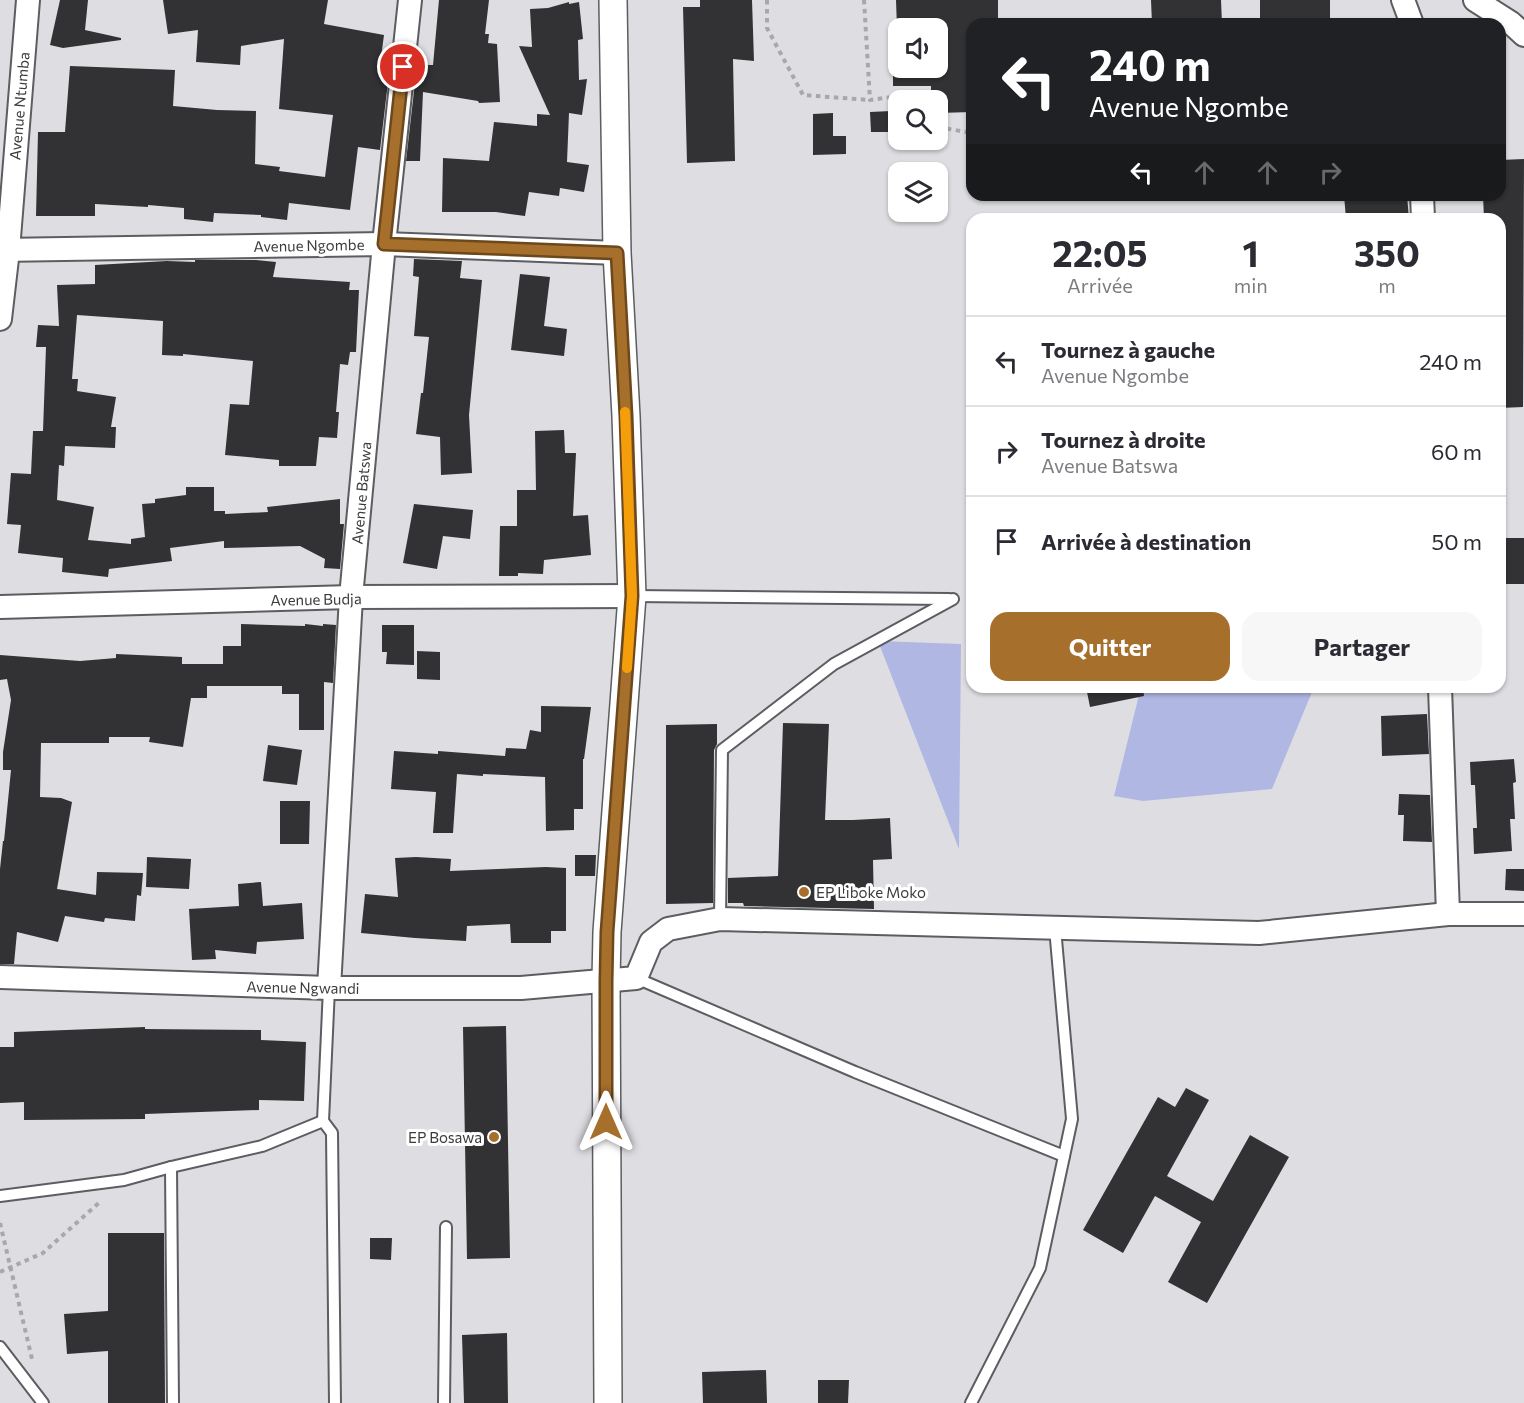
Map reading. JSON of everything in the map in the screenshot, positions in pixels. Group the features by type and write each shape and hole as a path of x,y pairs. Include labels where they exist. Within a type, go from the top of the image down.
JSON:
{"street":[{"name":"Avenue Ntumba","path":"0,320 4,250 28,0"},
{"name":"Avenue Batswa","path":"328,988 351,597 384,244 410,0"},
{"path":"608,1403 607,932 632,596 626,416 617,253 613,0"},
{"path":"1403,0 1410,18"},
{"path":"1475,0 1503,18"},
{"path":"1506,20 1524,35"},
{"name":"Avenue Ngombe","path":"4,250 384,244 617,253"},
{"name":"Avenue Budja","path":"0,607 351,597 632,596"},
{"path":"1440,693 1449,914"},
{"path":"636,978 651,942 668,929 720,919 1258,933 1449,914 1524,914"},
{"name":"Avenue Ngwandi","path":"0,977 328,988 521,988 636,978"}],"lane":[{"path":"632,596 953,600 834,664 722,750 720,919"},
{"path":"971,1403 1040,1268 1072,1119 1055,928"},
{"path":"636,978 855,1072 1064,1156"},
{"path":"328,988 323,1121 332,1133 335,1403"},
{"path":"0,1196 124,1180 262,1146 323,1121"},
{"path":"171,1167 172,1403"},
{"path":"444,1403 446,1227"},
{"path":"0,1347 43,1402"}],"path":[{"path":"767,0 767,28 803,95 870,100 888,98"},
{"path":"864,0 870,100"},
{"path":"948,129 966,132"},
{"path":"0,1272 43,1253 124,1180"},
{"path":"0,1223 43,1402"}],"shaded area":[{"path":"878,641 961,644 959,849"},
{"path":"1140,693 1312,693 1272,789 1143,801 1114,796"}],"building":[{"path":"60,0 88,0 85,30 121,38 121,40 63,48 50,45"},
{"path":"163,0 328,0 324,24 384,35 380,65 390,65 380,150 358,147 350,210 289,203 287,220 261,217 261,215 214,213 213,222 184,219 184,208 95,204 95,216 36,216 38,132 65,132 70,66 175,70 173,106 256,111 255,164 280,167 279,171 325,177 333,115 279,109 284,39 241,46 240,65 196,62 198,30 168,34"},
{"path":"439,0 489,0 485,34 489,34 488,43 497,44 500,102 479,103 423,92 420,161 406,161 417,65 433,65"},
{"path":"700,0 752,0 754,61 733,59 735,161 687,163 683,7 700,7"},
{"path":"896,0 998,0 998,18 966,18 966,112 948,113 948,90 931,90 931,86 893,86 893,78 948,78 948,18 897,18"},
{"path":"1151,0 1221,0 1222,18 1152,18"},
{"path":"1260,0 1330,0 1330,18 1260,18"},
{"path":"569,2 569,4 579,2 583,39 578,40 579,80 587,79 582,115 569,113 567,162 589,165 584,192 560,188 559,196 529,192 525,216 496,212 442,212 443,158 489,161 494,122 537,126 537,114 550,115 519,46 532,47 530,9 548,8"},
{"path":"888,111 888,132 871,132 870,112"},
{"path":"833,113 833,136 846,136 846,154 813,155 813,114"},
{"path":"1524,159 1523,407 1506,408 1506,213 1484,213 1483,201 1506,201 1506,160"},
{"path":"1344,201 1408,201 1408,213 1346,213"},
{"path":"414,259 462,261 460,278 482,280 469,415 472,473 441,475 440,437 416,434 429,337 414,336 419,277 413,276"},
{"path":"195,260 276,262 273,277 350,282 349,290 359,290 356,352 350,352 348,365 340,364 336,412 339,412 337,438 319,437 316,466 279,466 279,460 225,455 230,404 249,405 253,361 183,354 183,356 162,355 163,321 77,315 72,379 78,379 77,391 116,397 111,427 116,427 115,448 65,446 64,466 59,465 57,500 94,507 88,540 131,544 131,539 145,537 142,504 155,503 155,499 186,495 186,487 214,487 214,511 225,511 225,514 268,512 267,507 340,499 340,524 344,524 340,569 324,568 325,559 300,546 224,548 224,541 170,548 172,561 109,569 108,577 62,572 63,558 18,553 21,525 7,524 11,473 31,474 33,431 43,431 46,347 36,347 38,325 59,326 57,285 95,284 95,265 167,261 195,262"},
{"path":"520,274 550,277 544,326 567,329 564,356 511,350"},
{"path":"564,430 565,453 576,453 573,516 588,515 591,555 544,560 543,574 518,573 518,576 499,576 500,526 517,526 517,490 536,490 535,431"},
{"path":"414,504 473,510 470,539 443,536 437,569 403,563"},
{"path":"1506,538 1524,538 1524,584 1506,584"},
{"path":"241,624 336,625 333,683 324,682 324,730 299,730 299,694 282,694 282,686 207,686 207,698 191,698 183,747 149,742 150,737 109,737 109,743 41,743 40,797 61,798 72,802 57,889 96,895 97,872 143,873 141,896 137,895 135,921 105,918 104,922 65,916 58,942 17,932 14,964 0,964 0,869 11,770 3,770 3,752 11,700 7,679 0,680 0,655 80,661 116,658 116,654 182,657 182,664 223,664 223,646 241,646"},
{"path":"382,625 414,625 414,665 386,664 387,652 382,652"},
{"path":"417,651 440,652 440,680 417,679"},
{"path":"1087,693 1144,693 1144,696 1090,707"},
{"path":"541,706 591,707 583,759 583,809 574,809 574,830 546,831 545,777 457,774 453,833 433,833 436,792 391,789 394,751 438,754 438,751 505,756 506,748 526,749 530,730 541,732"},
{"path":"1427,714 1429,754 1382,756 1381,716"},
{"path":"783,723 829,724 825,820 890,818 892,859 873,860 874,909 744,906 743,903 728,903 728,878 778,876"},
{"path":"717,724 717,744 714,750 713,903 666,904 666,725"},
{"path":"268,745 302,750 297,785 263,781"},
{"path":"1514,759 1515,819 1510,819 1512,851 1474,854 1473,828 1477,828 1475,785 1471,785 1470,762"},
{"path":"1399,794 1430,795 1432,842 1403,841 1404,815 1398,815"},
{"path":"280,801 310,801 309,844 280,844"},
{"path":"575,855 596,855 595,876 575,876"},
{"path":"147,857 191,859 189,889 146,887"},
{"path":"395,858 451,859 450,871 566,868 566,931 551,931 551,943 511,943 510,924 467,926 466,941 361,933 365,894 398,897"},
{"path":"1506,869 1524,869 1524,891 1505,890"},
{"path":"261,882 263,906 302,903 304,939 257,942 256,954 215,950 216,959 192,960 189,909 239,906 238,884"},
{"path":"506,1026 510,1258 467,1259 463,1027"},
{"path":"145,1027 145,1029 261,1030 261,1040 306,1042 304,1101 259,1100 259,1110 145,1114 145,1119 24,1120 24,1102 0,1103 0,1047 14,1047 14,1032"},
{"path":"1186,1088 1209,1100 1167,1176 1213,1201 1250,1135 1289,1157 1207,1303 1168,1282 1201,1222 1155,1196 1123,1253 1083,1230 1158,1097 1175,1107"},
{"path":"108,1233 164,1233 165,1403 108,1403 108,1351 67,1354 64,1314 108,1311"},
{"path":"370,1238 392,1238 391,1260 370,1259"},
{"path":"507,1333 508,1403 464,1403 462,1335"},
{"path":"766,1370 767,1403 703,1403 702,1372"},
{"path":"818,1380 849,1380 848,1403 818,1403"}],"slow traffic":[{"path":"625,412 632,596 627,668"}],"place":[{"name":"EP Liboke Moko","path":"804,892"},
{"name":"EP Bosawa","path":"494,1137"}],"route":[{"path":"403,67 384,244 617,253 626,416 632,596 607,932 606,1122"}]}
